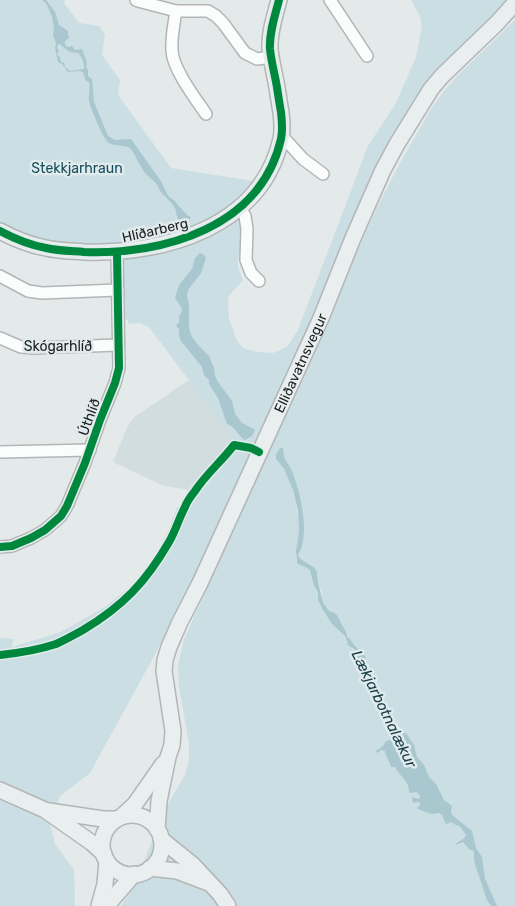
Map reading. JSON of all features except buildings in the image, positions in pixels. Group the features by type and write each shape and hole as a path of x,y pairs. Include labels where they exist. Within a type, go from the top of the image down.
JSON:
{"main road":[{"name":"Hlíðarberg","path":"0,231 16,240 47,248 68,251 117,252 181,240 203,231 240,208 263,183 279,149 282,136 270,47 270,36 279,0"},
{"name":"Elliðavatnsvegur","path":"159,834 159,801 172,745 173,731 164,671 169,647 321,318 383,170 431,89 515,3"},
{"name":"Elliðavatnsvegur","path":"119,818 135,804 168,757"},
{"path":"0,790 45,810 92,843 114,868 121,872 134,874 146,871 158,860 161,852 159,834"},
{"path":"45,810 103,819 129,815 138,815 145,818 152,823 159,834 193,865 220,894 228,906"},
{"path":"99,906 105,884 106,857 102,845 104,836 107,828 119,818"},
{"path":"150,868 177,871 210,884"},
{"path":"107,906 134,874"}],"street":[{"path":"136,0 176,11 195,5 216,16 245,53 257,59 271,57"},
{"path":"330,0 367,56"},
{"path":"176,11 172,36 172,53 177,67 206,114"},
{"path":"282,136 303,159 323,174"},
{"path":"240,208 245,216 247,229 246,260 251,273 259,282"},
{"name":"Úthlíð","path":"0,547 12,546 31,538 46,530 61,516 90,450 120,368 117,252"},
{"path":"0,276 28,291 42,293 118,290"},
{"name":"Skógarhlíð","path":"0,338 21,347 34,348 118,345"},
{"path":"0,452 90,450"}],"shaded area":[{"path":"198,374 237,442 233,452 205,479 195,497 185,489 164,486 113,462 133,418"}],"green space":[{"name":"Stekkjarhraun","path":"0,0 65,0 64,3 79,23 99,26 105,35 102,55 120,80 118,95 171,168 253,181 225,209 234,221 239,218 244,228 238,259 239,270 243,280 228,297 229,318 236,339 243,348 257,352 273,353 287,347 298,330 368,146 396,103 416,57 422,27 420,16 411,0 515,0 419,108 187,596 90,773 60,796 50,824 55,844 74,870 75,906 0,906 0,638 14,639 12,647 61,632 105,607 145,575 169,530 177,507 189,510 205,479 233,452 236,443 149,327 140,323 128,324 128,320 125,319 123,259 126,257 17,233 0,224"},
{"path":"515,20 515,906 121,906 133,889 164,811 185,775 189,760 189,744 179,686 178,665 184,640 272,436 378,206 431,109 462,71","holes":["283,448 285,459 298,488 302,512 303,536 302,546 298,555 302,561 311,564 316,571 322,600 330,612 337,615 347,637 364,658 362,659 365,673 373,691 379,694 386,704 386,710 391,715 395,733 400,732 385,745 385,742 389,741 393,735 381,716 371,690 358,670 354,649 346,642 345,636 332,624 323,610 318,600 318,592 314,586 310,570 297,563 298,514 291,485 283,468 277,461"]}],"water":[{"path":"42,0 46,0 55,12 59,25 68,31 70,37 65,41 65,45 68,47 72,46 75,50 82,49 87,63 88,76 92,79 94,102 108,136 115,140 131,139 161,181 169,197 191,217 190,219 176,223 179,220 175,208 145,172 131,149 109,143 106,140 90,105 90,84 86,81 83,72 68,72 58,62 52,17 46,3","holes":["59,44 70,51 78,53 83,61 84,69 70,71 65,67 57,53 59,52 57,47"]},
{"path":"200,253 206,258 201,273 188,290 189,328 192,337 209,356 215,376 232,401 235,414 242,423 255,430 252,436 245,440 233,427 227,424 218,398 209,384 209,380 204,375 202,367 181,341 179,329 176,326 182,311 175,298 179,285 192,269 195,258"},
{"name":"Lækjarbotnalækur","path":"280,448 283,448 285,459 290,467 301,500 304,536 298,555 316,570 322,600 330,612 337,615 347,637 366,658 362,659 365,673 375,693 379,694 386,704 386,709 391,715 395,733 406,733 414,745 417,757 424,765 429,777 436,784 444,800 452,806 452,815 472,831 476,848 482,857 485,879 497,906 491,906 487,900 474,861 474,851 469,849 463,842 455,845 466,834 452,822 446,824 439,813 431,814 418,809 420,803 413,803 412,798 418,799 420,796 417,792 409,793 408,785 395,767 391,767 385,751 376,752 385,742 392,739 393,735 390,734 390,729 381,716 371,690 358,670 354,649 348,645 345,636 332,624 323,610 318,600 318,592 314,586 310,570 297,563 298,511 293,490 284,469 276,459"}],"cycle path":[{"path":"0,231 11,237 51,249 115,252 146,248 176,241 205,230 231,214 253,194 270,169 281,139 281,112 270,49 271,30 279,0"},
{"path":"0,547 12,546 31,538 45,530 61,516 85,463 119,368 117,252"},
{"path":"0,655 56,644 83,630 110,612 132,592 151,569 171,538 189,499 234,445 251,448 259,452"}]}
